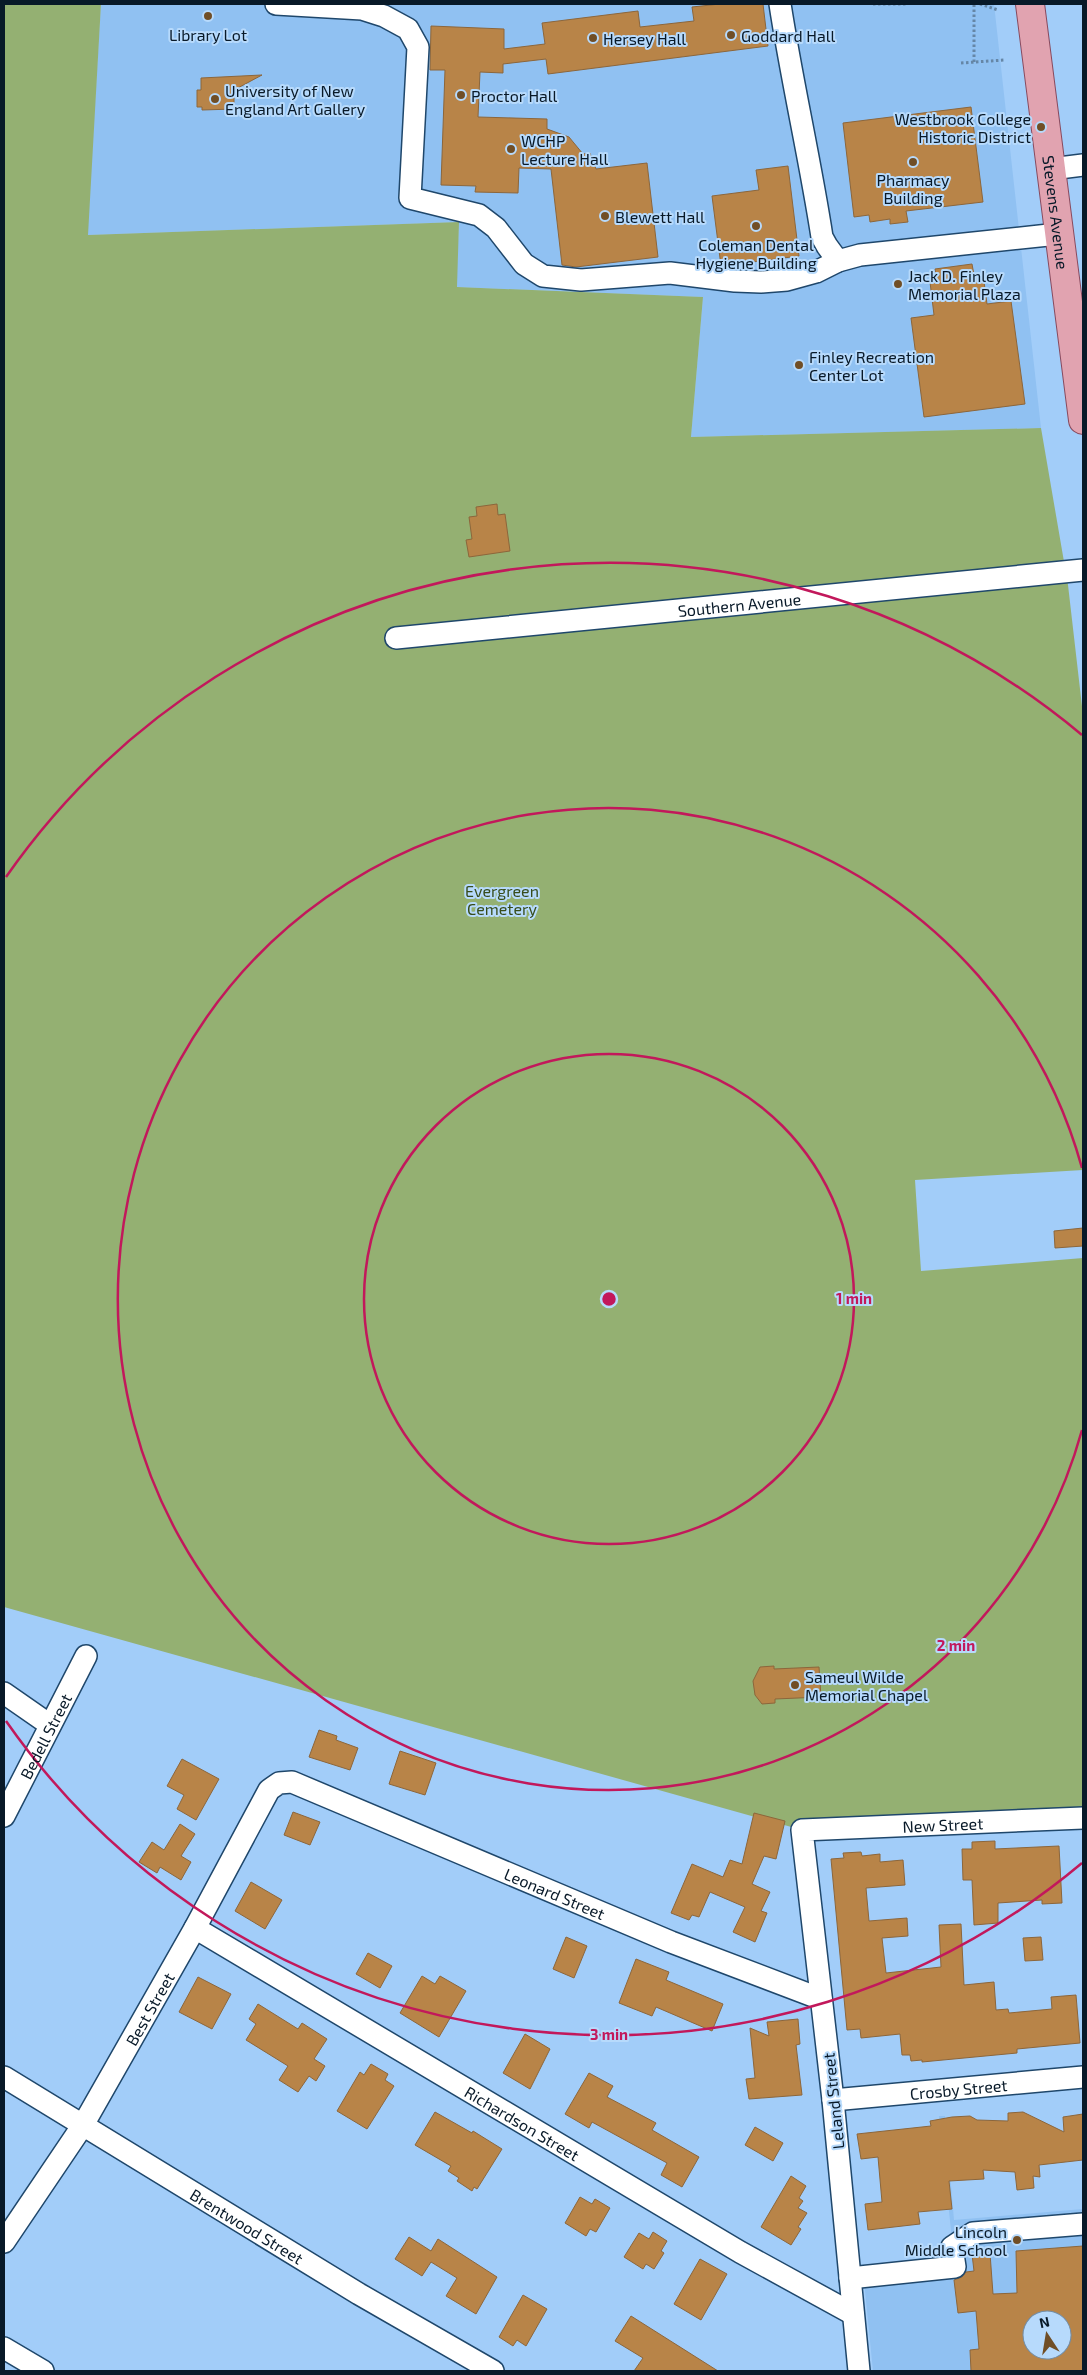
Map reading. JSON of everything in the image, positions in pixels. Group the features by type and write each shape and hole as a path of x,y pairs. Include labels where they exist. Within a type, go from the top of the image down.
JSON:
{"main road":[{"name":"Stevens Avenue","path":"1030,4 1058,234 1075,304 1083,420"}],"street":[{"path":"276,4 362,9 384,16 408,29 418,47 410,198 479,215 496,228 524,264 543,276 581,280 670,273 735,281 788,280 816,272 838,261 860,255 1058,234"},
{"path":"780,4 790,69 811,164 822,237 838,261"},
{"path":"1050,169 1083,166"},
{"name":"Southern Avenue","path":"396,638 1083,570"},
{"name":"Bedell Street","path":"4,1816 86,1656"},
{"path":"4,1693 50,1725"},
{"name":"Best Street","path":"4,2242 84,2125 270,1790 279,1783 292,1782"},
{"name":"Leonard Street","path":"292,1782 672,1942 821,1999"},
{"name":"New Street","path":"802,1830 1083,1818"},
{"name":"Leland Street","path":"802,1830 833,2100 859,2371"},
{"name":"Richardson Street","path":"195,1928 740,2252 853,2314"},
{"name":"Brentwood Street","path":"4,2077 359,2294 493,2371"},
{"name":"Crosby Street","path":"833,2100 1083,2077"},
{"path":"850,2278 955,2267 952,2247 974,2234 1083,2224"},
{"path":"4,2348 43,2371"}],"path":[{"path":"873,4 906,4"},
{"path":"974,4 974,62"},
{"path":"980,4 998,10"},
{"path":"961,63 1004,60"}],"shaded area":[{"path":"101,4 994,4 1041,428 691,437 703,297 456,287 459,222 87,235"},
{"name":"Lincoln Middle School","path":"939,2116 945,2116 954,2220 1083,2209 1083,2371 873,2371 863,2271 954,2259"}],"green space":[{"name":"Evergreen Cemetery","path":"4,4 101,4 88,235 459,222 457,287 703,297 691,437 1041,428 1068,585 1083,715 1083,1170 915,1180 921,1271 1083,1258 1083,1807 802,1830 4,1607"}],"building":[{"path":"720,4 763,4 768,46 548,74 546,59 503,64 503,73 480,72 478,117 547,119 547,129 569,137 583,154 590,153 596,169 647,163 658,257 576,267 562,265 551,169 519,168 518,193 475,192 476,186 441,185 445,70 430,70 431,26 504,29 504,49 545,44 542,23 638,11 640,27 694,21 692,7"},
{"name":"University of New England Art Gallery","path":"262,75 234,90 234,109 202,110 202,107 197,107 197,90 201,90 201,78"},
{"name":"Pharmacy Building","path":"971,107 983,202 906,211 908,222 890,224 890,219 870,222 869,215 854,217 843,123"},
{"name":"Coleman Dental Hygiene Building","path":"788,166 799,256 721,266 712,196 759,190 756,170"},
{"path":"972,264 974,275 983,274 987,304 1011,301 1025,404 924,417 911,318 934,315 930,282 937,281 935,269"},
{"path":"497,504 498,515 505,514 510,551 469,557 466,540 472,539 469,517 477,516 476,507"},
{"path":"1083,1228 1083,1246 1055,1248 1054,1231"},
{"name":"Sameul Wilde Memorial Chapel","path":"774,1666 774,1669 819,1667 821,1697 775,1699 775,1703 762,1704 755,1695 753,1681 760,1667"},
{"path":"319,1730 337,1736 336,1740 358,1748 350,1770 309,1757"},
{"path":"400,1751 436,1763 425,1795 389,1784"},
{"path":"182,1759 219,1779 196,1820 177,1809 184,1795 167,1786"},
{"path":"293,1812 320,1822 310,1845 284,1835"},
{"path":"754,1813 785,1821 776,1859 764,1856 752,1884 770,1892 761,1911 767,1913 755,1942 733,1932 745,1907 710,1892 699,1917 692,1915 689,1920 671,1913 692,1864 723,1877 730,1860 742,1864"},
{"path":"180,1824 195,1834 181,1856 191,1862 181,1880 160,1867 157,1873 139,1862 152,1842 164,1850"},
{"path":"995,1841 995,1849 1059,1846 1062,1903 1042,1904 1042,1900 998,1903 998,1923 974,1925 972,1880 963,1880 962,1849 972,1849 972,1842"},
{"path":"861,1852 862,1856 880,1854 880,1862 903,1860 905,1885 866,1888 869,1921 907,1918 908,1936 882,1938 886,1973 941,1967 939,1925 961,1924 964,1985 994,1982 996,2010 1008,2009 1009,2013 1052,2009 1051,1997 1076,1995 1080,2043 1017,2049 1017,2053 922,2062 922,2060 911,2061 910,2055 902,2055 900,2034 861,2038 860,2029 847,2030 831,1859 844,1858 843,1853"},
{"path":"251,1882 282,1900 265,1929 235,1911"},
{"path":"566,1937 587,1946 574,1978 553,1969"},
{"path":"1041,1937 1043,1960 1025,1961 1023,1938"},
{"path":"368,1953 392,1966 380,1988 356,1974"},
{"path":"636,1959 669,1972 666,1980 723,2004 712,2031 656,2007 652,2016 619,2003"},
{"path":"422,1976 435,1984 440,1976 466,1991 439,2037 400,2013"},
{"path":"198,1977 231,1994 212,2029 179,2012"},
{"path":"258,2004 298,2029 302,2023 327,2039 314,2059 325,2066 316,2081 309,2076 298,2092 279,2080 288,2066 246,2040 256,2024 249,2019"},
{"path":"798,2019 800,2044 796,2045 802,2095 749,2099 746,2079 755,2078 750,2028 769,2036 767,2022"},
{"path":"525,2034 550,2049 530,2089 503,2073"},
{"path":"371,2064 388,2074 385,2080 394,2086 367,2129 337,2111 360,2072 364,2075"},
{"path":"589,2073 613,2086 607,2097 656,2123 652,2130 699,2157 682,2187 661,2175 667,2163 592,2122 589,2128 565,2114"},
{"path":"435,2112 472,2133 473,2131 502,2149 477,2189 474,2187 472,2191 457,2181 459,2178 448,2171 451,2166 415,2145"},
{"path":"1023,2112 1064,2132 1063,2117 1083,2114 1083,2160 1039,2165 1040,2177 1033,2176 1034,2188 1017,2190 1015,2172 983,2170 984,2179 949,2181 952,2209 918,2212 920,2224 868,2230 865,2204 882,2202 878,2157 861,2159 857,2134 931,2126 930,2121 952,2117 970,2116 977,2120 1008,2121 1008,2113"},
{"path":"755,2127 783,2143 773,2161 745,2145"},
{"path":"791,2176 806,2186 799,2198 803,2201 798,2208 807,2213 798,2227 801,2229 791,2245 761,2227"},
{"path":"580,2197 592,2204 595,2199 610,2208 596,2232 590,2229 586,2236 565,2223"},
{"path":"653,2232 667,2241 661,2251 664,2253 654,2269 646,2264 643,2269 624,2257 639,2233 649,2239"},
{"path":"409,2237 431,2251 438,2239 497,2277 476,2314 446,2296 457,2278 431,2262 422,2276 395,2259"},
{"path":"1083,2246 1083,2371 971,2371 970,2350 979,2349 976,2311 958,2313 954,2280 962,2277 966,2272 974,2271 972,2254 990,2253 993,2294 1017,2293 1016,2251"},
{"path":"700,2259 727,2274 701,2320 674,2304"},
{"path":"523,2295 547,2309 526,2346 517,2340 513,2346 499,2337"},
{"path":"631,2316 718,2371 634,2371 643,2358 615,2341"}],"place":[{"name":"Library Lot","path":"208,16"},
{"name":"Goddard Hall","path":"731,35"},
{"name":"Hersey Hall","path":"593,38"},
{"name":"Proctor Hall","path":"461,95"},
{"name":"University of New England Art Gallery","path":"215,99"},
{"name":"Westbrook College Historic District","path":"1041,127"},
{"name":"WCHP Lecture Hall","path":"511,149"},
{"name":"Pharmacy Building","path":"913,162"},
{"name":"Blewett Hall","path":"605,216"},
{"name":"Coleman Dental Hygiene Building","path":"756,226"},
{"name":"Jack D. Finley Memorial Plaza","path":"898,284"},
{"name":"Finley Recreation Center Lot","path":"799,365"},
{"name":"Sameul Wilde Memorial Chapel","path":"795,1685"},
{"name":"Lincoln Middle School","path":"1017,2240"}]}
